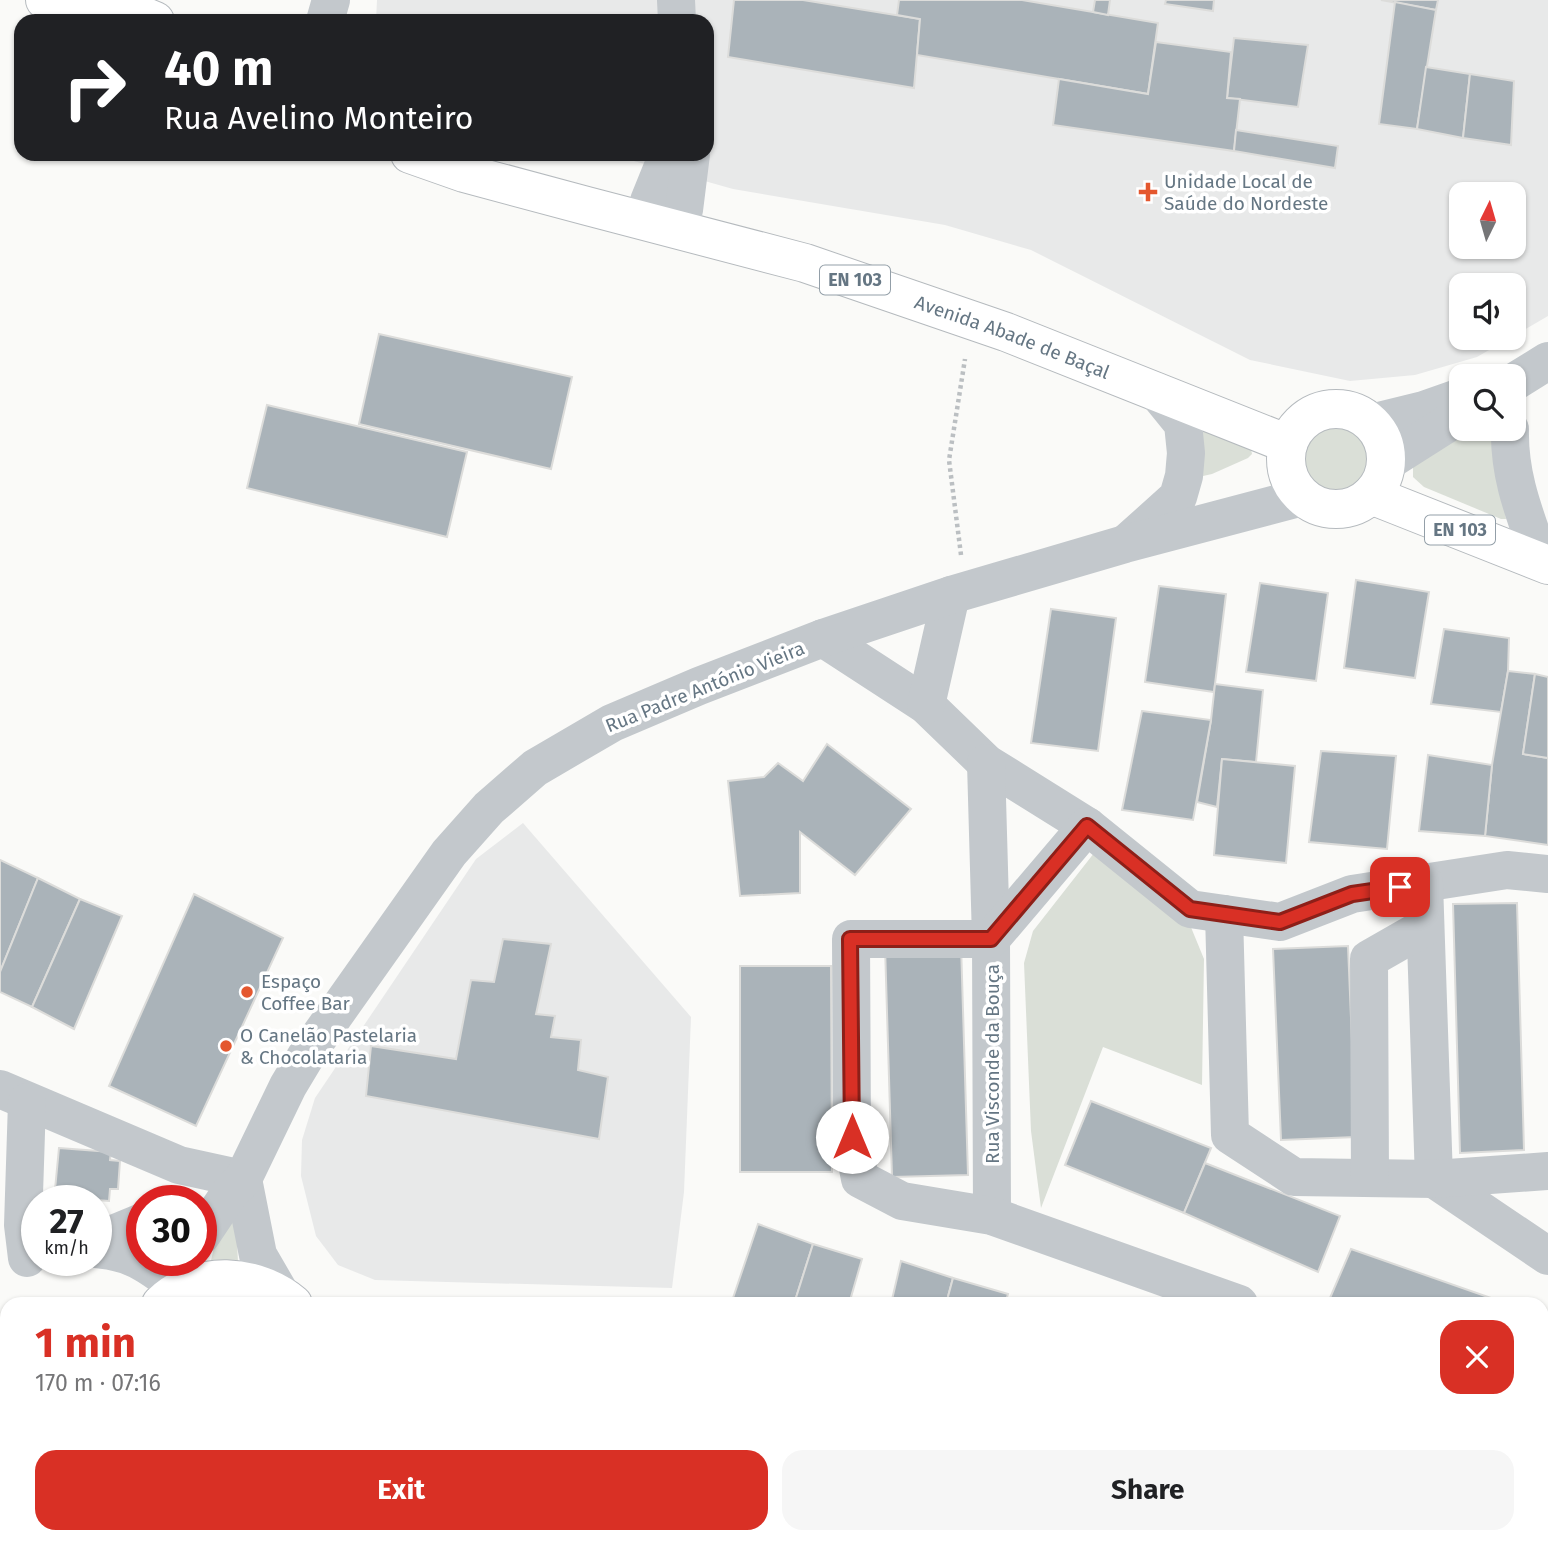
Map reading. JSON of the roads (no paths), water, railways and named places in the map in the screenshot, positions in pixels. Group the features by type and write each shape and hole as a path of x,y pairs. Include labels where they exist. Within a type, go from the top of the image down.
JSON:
{"main road":[{"path":"45,0 78,14"},
{"path":"106,0 139,14"},
{"name":"Avenida Abade de Baçal","path":"430,161 464,173 660,210 868,262 1064,331 1248,409 1294,460 1316,505 1330,509 1359,504 1381,476"},
{"name":"Avenida Abade de Baçal","path":"510,161 660,210 805,263 955,313 1157,392 1294,460"},
{"path":"1294,460 1310,415 1325,409 1342,408 1358,413 1371,423"},
{"name":"EN 103","path":"1371,423 1383,441 1381,476 1405,492 1544,552"},
{"path":"171,1287 223,1278 254,1282 285,1297"}],"street":[{"path":"660,210 667,161"},
{"path":"660,210 687,161"},
{"path":"1125,544 1178,497 1184,476 1186,453 1182,424 1157,392"},
{"path":"1371,423 1449,401"},
{"path":"1381,476 1449,424"},
{"path":"1510,441 1515,488 1544,552"},
{"name":"Rua Padre António Vieira","path":"217,1212 243,1179 271,1120 309,1051 449,853 489,808 535,768 612,723 699,685 823,638 951,595 1125,544 1294,460"},
{"path":"926,705 951,595"},
{"path":"823,638 926,705 986,763 1087,826 1190,909 1280,922 1352,894 1507,870 1548,874"},
{"name":"Rua Visconde da Bouça","path":"986,763 991,939 992,1216"},
{"path":"1087,826 991,939 850,939 852,1137 860,1179 902,1201 992,1216 1219,1297"},
{"path":"1424,883 1434,1179"},
{"path":"1224,914 1230,1135 1294,1177 1434,1179 1548,1171"},
{"path":"1370,1178 1369,958 1426,927"},
{"path":"21,1196 14,1095 179,1165 243,1179"},
{"path":"217,1190 243,1179"},
{"path":"243,1179 258,1255 286,1297"},
{"path":"1434,1179 1548,1256"},
{"path":"112,1250 148,1264 171,1287"}],"place":[{"name":"Unidade Local de Saúde do Nordeste","path":"1148,192"},
{"name":"Espaço Coffee Bar","path":"247,992"},
{"name":"O Canelão Pastelaria & Chocolataria","path":"226,1046"}]}
